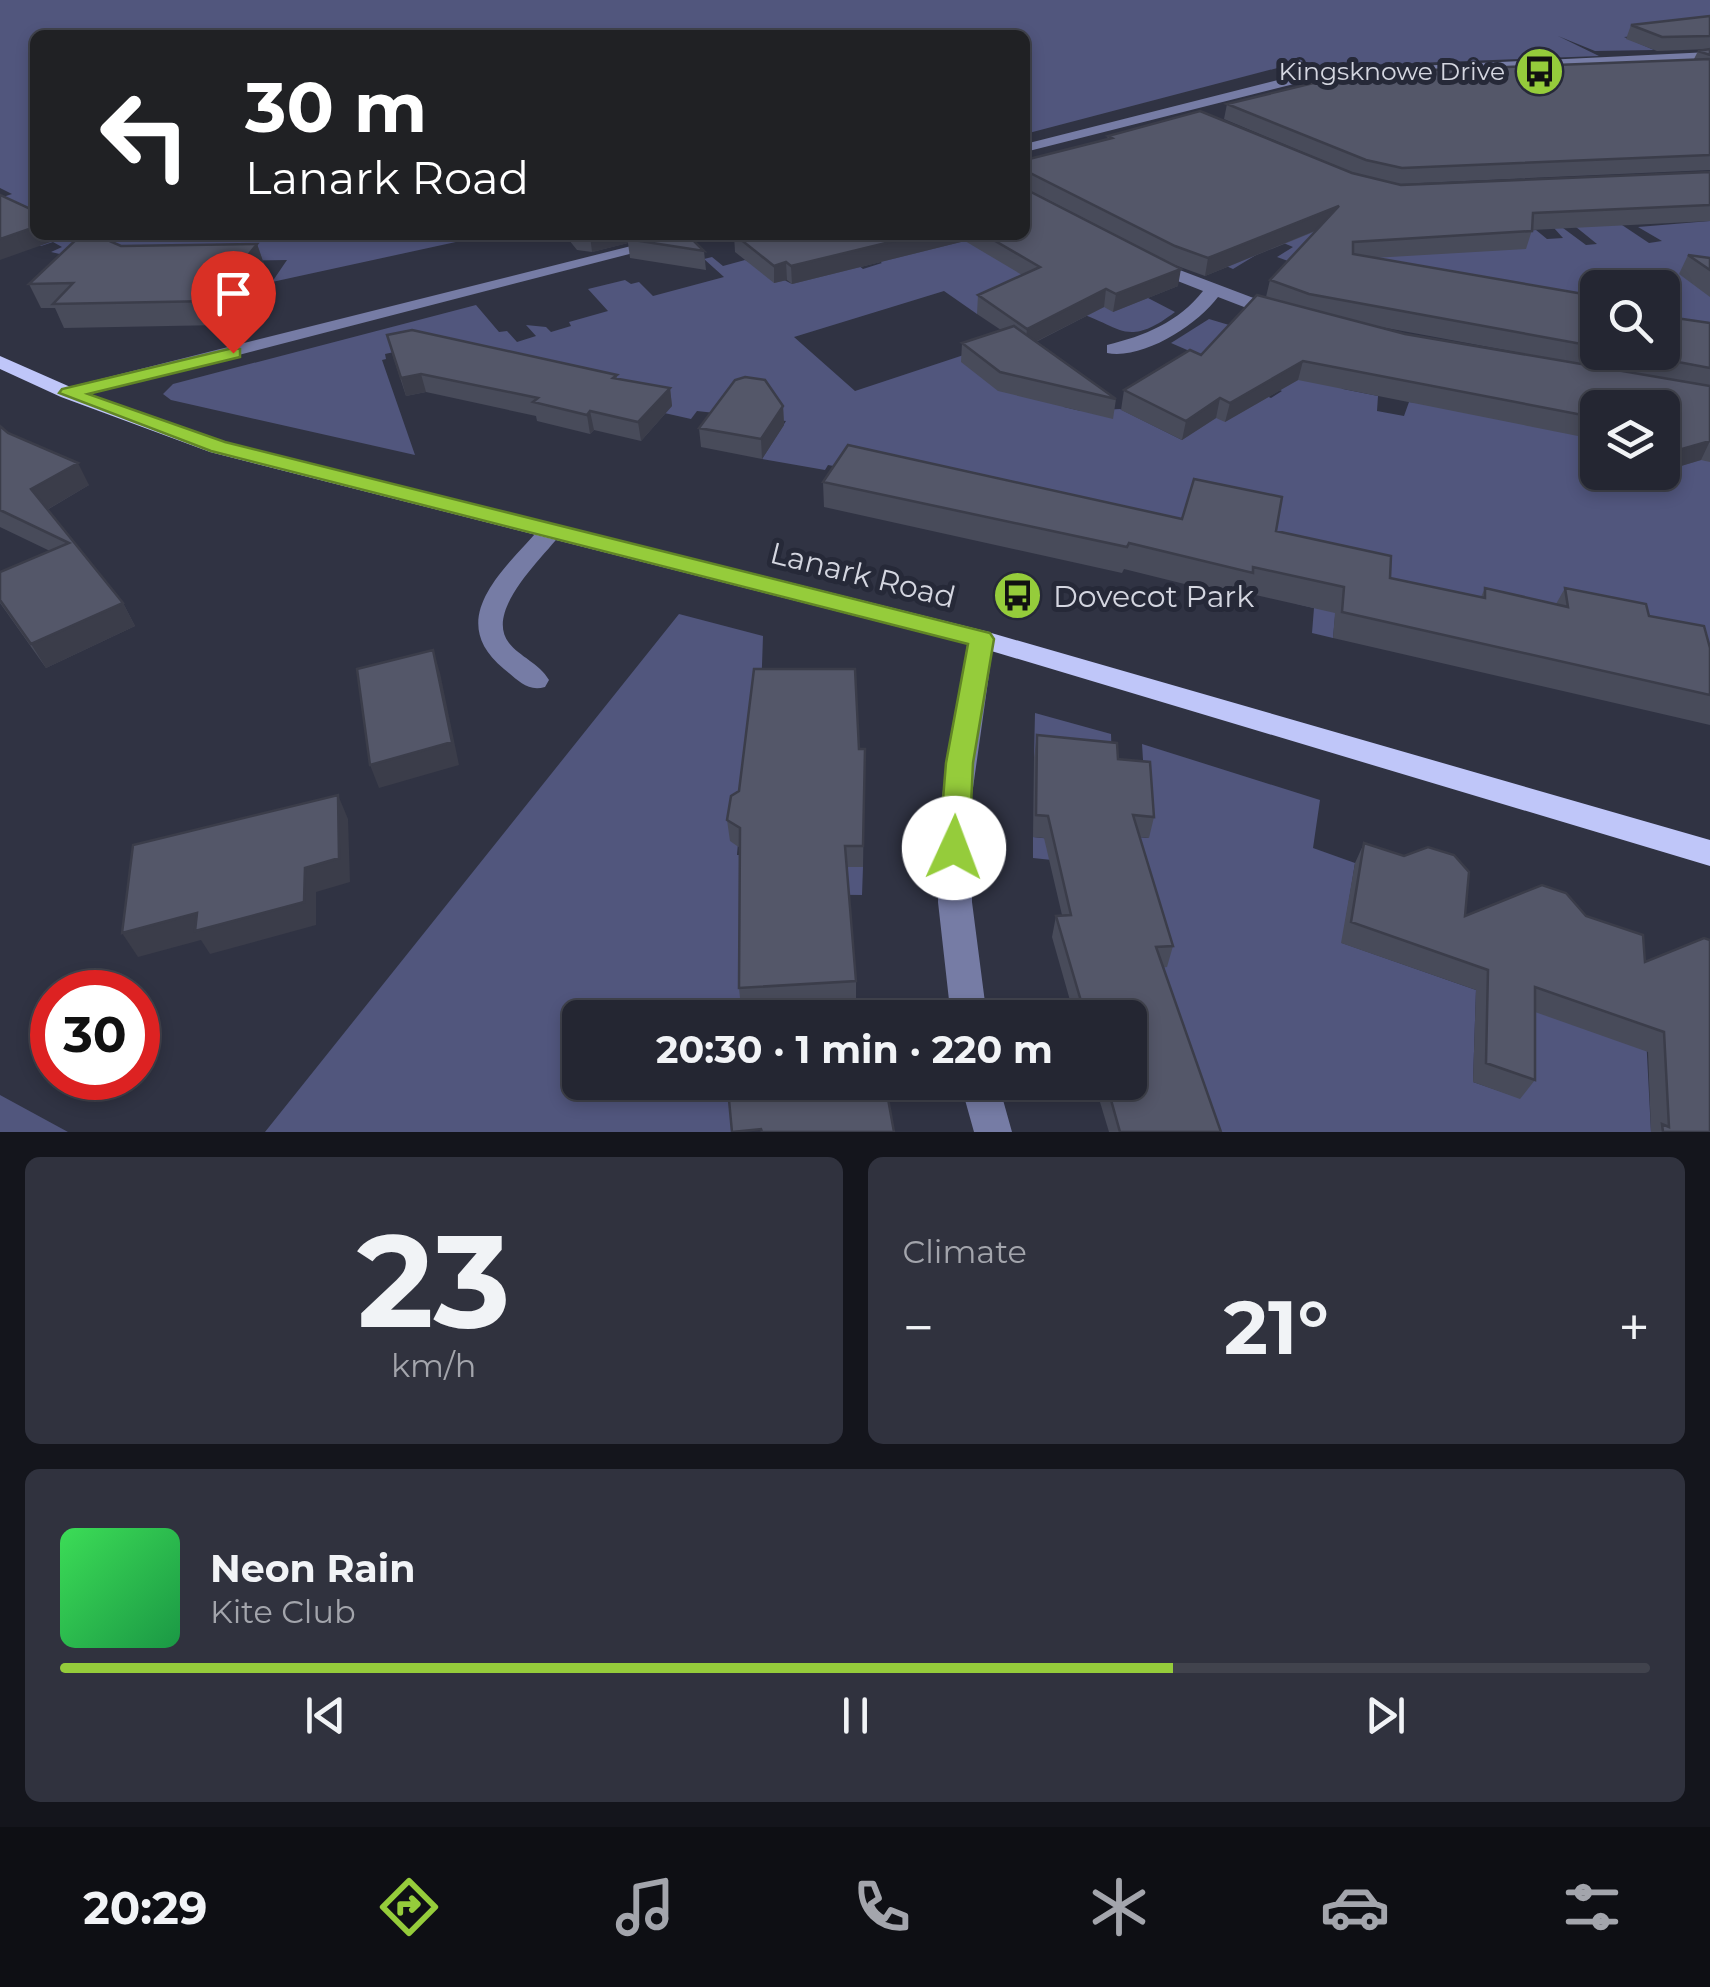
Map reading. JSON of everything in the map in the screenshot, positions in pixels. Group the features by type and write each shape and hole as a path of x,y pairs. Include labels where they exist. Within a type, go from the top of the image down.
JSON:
{"main road":[{"name":"Lanark Road","path":"0,362 68,393 218,446 982,639 1710,854"}],"street":[{"path":"1030,147 1286,80 1333,73 1710,56"},
{"path":"1178,108 1212,123"},
{"path":"68,393 675,240"},
{"path":"1136,257 1213,292 1296,320"},
{"path":"1114,349 1169,331 1190,318 1213,292"},
{"path":"535,680 494,642 488,621 497,596 552,530"},
{"path":"966,1000 955,902 956,802 982,639"},
{"path":"985,1100 993,1132"}],"shaded area":[{"path":"0,0 1710,0 1710,30 1624,37 1654,50 1595,51 1558,36 1599,56 1311,67 1304,61 1030,133 1030,30 30,30 30,225 0,218 0,198 12,194 0,188"},
{"path":"1030,179 1515,232 1536,230 1547,239 1563,238 1536,208 1586,245 1597,244 1576,227 1592,205 1649,243 1662,241 1638,227 1710,221 1710,344 1680,339 1680,270 1580,270 1580,322 1321,273 1277,257 1293,247 1279,241 1233,269"},
{"path":"29,240 465,240 272,282 287,260 99,263 51,252 62,247 53,242 41,246"},
{"path":"816,240 825,240 863,269 882,263 862,248 971,240 1148,298 1175,312 1158,324 1132,332 1063,309 1010,308 977,314 944,291 794,337 855,391 1006,341 1064,407 1081,411 1120,409 1182,440 1227,379 1271,398 1282,391 1171,343 1209,319 1239,328 1343,389 1378,396 1377,411 1404,416 1409,402 1580,417 1580,490 1680,490 1680,456 1710,461 1710,678 1339,574 1333,638 1312,633 1314,608 1297,604 1302,564 1181,528 828,465 825,470 762,459 786,421 697,411 691,419 394,352 385,354 386,359 382,360 415,455 171,400 163,394 173,384 476,305 499,332 507,331 517,342 536,336 526,325 546,327 551,332 571,326 569,322 608,311 588,289 625,280 631,284 639,282 653,296 724,277 704,259 712,257 723,266 745,260 792,284"},
{"path":"679,614 763,636 761,694 750,698 737,855 754,855 753,865 863,867 862,895 775,894 744,1000 562,1000 562,1100 758,1100 758,1105 733,1132 265,1132"},
{"path":"1035,713 1111,734 1112,764 1034,757"},
{"path":"1142,744 1320,800 1313,848 1355,863 1342,943 1476,990 1473,1082 1520,1098 1522,1007 1642,959 1651,1132 1200,1132 1147,1038 1147,1000 1125,1000 1109,971 1167,967 1137,869 1033,858 1033,837 1115,846 1115,835 1148,838"},
{"path":"0,1095 68,1132 0,1132"}],"building":[{"path":"1710,16 1710,36 1662,37 1631,25"},
{"path":"1710,59 1710,155 1402,168 1366,160 1227,104 1355,73"},
{"path":"1200,111 1352,173 1401,185 1710,172 1710,205 1533,213 1532,231 1353,242 1353,254 1580,294 1580,344 1309,294 1270,280 1339,206 1208,258 1175,246 1030,173 1030,159 1112,138 1108,136"},
{"path":"1030,192 1181,269 1116,294 1106,289 1027,329 978,295 1040,267 994,240 1030,240"},
{"path":"0,195 30,209 30,229 0,239"},
{"path":"76,240 107,240 121,246 257,244 212,301 53,304 73,283 29,284"},
{"path":"633,240 693,240 704,251"},
{"path":"741,240 898,240 791,266 786,262 774,266"},
{"path":"1688,255 1710,258 1710,270"},
{"path":"1257,295 1405,334 1580,364 1580,370 1616,370 1710,386 1710,441 1680,449 1680,390 1580,390 1580,415 1303,361 1230,403 1220,398 1186,421 1124,390 1190,350 1201,355"},
{"path":"1680,319 1710,323 1710,368 1680,362"},
{"path":"1014,326 1116,399 1000,372 962,343"},
{"path":"412,330 670,388 638,422 590,411 587,415 533,402 538,398 421,374 401,378 387,335"},
{"path":"735,380 765,380 783,406 761,439 699,428"},
{"path":"0,426 78,463 31,489 123,603 31,644 0,600 0,572 69,543 0,510"},
{"path":"848,445 1182,519 1194,479 1282,497 1276,531 1391,556 1390,578 1485,598 1485,588 1568,607 1565,588 1646,604 1649,616 1704,626 1710,648 1710,695 1342,612 1344,587 1253,567 1253,573 1129,543 1127,547 823,482"},
{"path":"433,650 452,742 370,765 357,669"},
{"path":"754,669 855,669 859,749 865,749 863,846 845,846 856,981 739,988 740,828 727,820 731,796 739,791"},
{"path":"1037,735 1117,743 1118,759 1150,762 1154,817 1133,815 1173,946 1156,947 1221,1132 1120,1132 1111,1100 1147,1100 1147,1000 1081,1000 1056,916 1071,915 1048,816 1036,815"},
{"path":"338,795 339,858 305,868 304,902 195,931 197,913 122,933 133,845"},
{"path":"1364,843 1404,856 1428,847 1454,855 1469,872 1465,916 1542,885 1566,893 1586,916 1643,935 1645,962 1704,938 1710,940 1710,1132 1663,1132 1662,1124 1669,1127 1664,1032 1535,987 1535,1080 1486,1063 1488,970 1351,922"},
{"path":"729,1100 888,1100 894,1132 761,1129 732,1132"}],"place":[{"name":"Kingsknowe Drive","path":"1540,71"},
{"name":"Dovecot Park","path":"1018,596"}],"route":[{"path":"233,353 68,393 218,446 982,639 959,763 954,848"}]}
